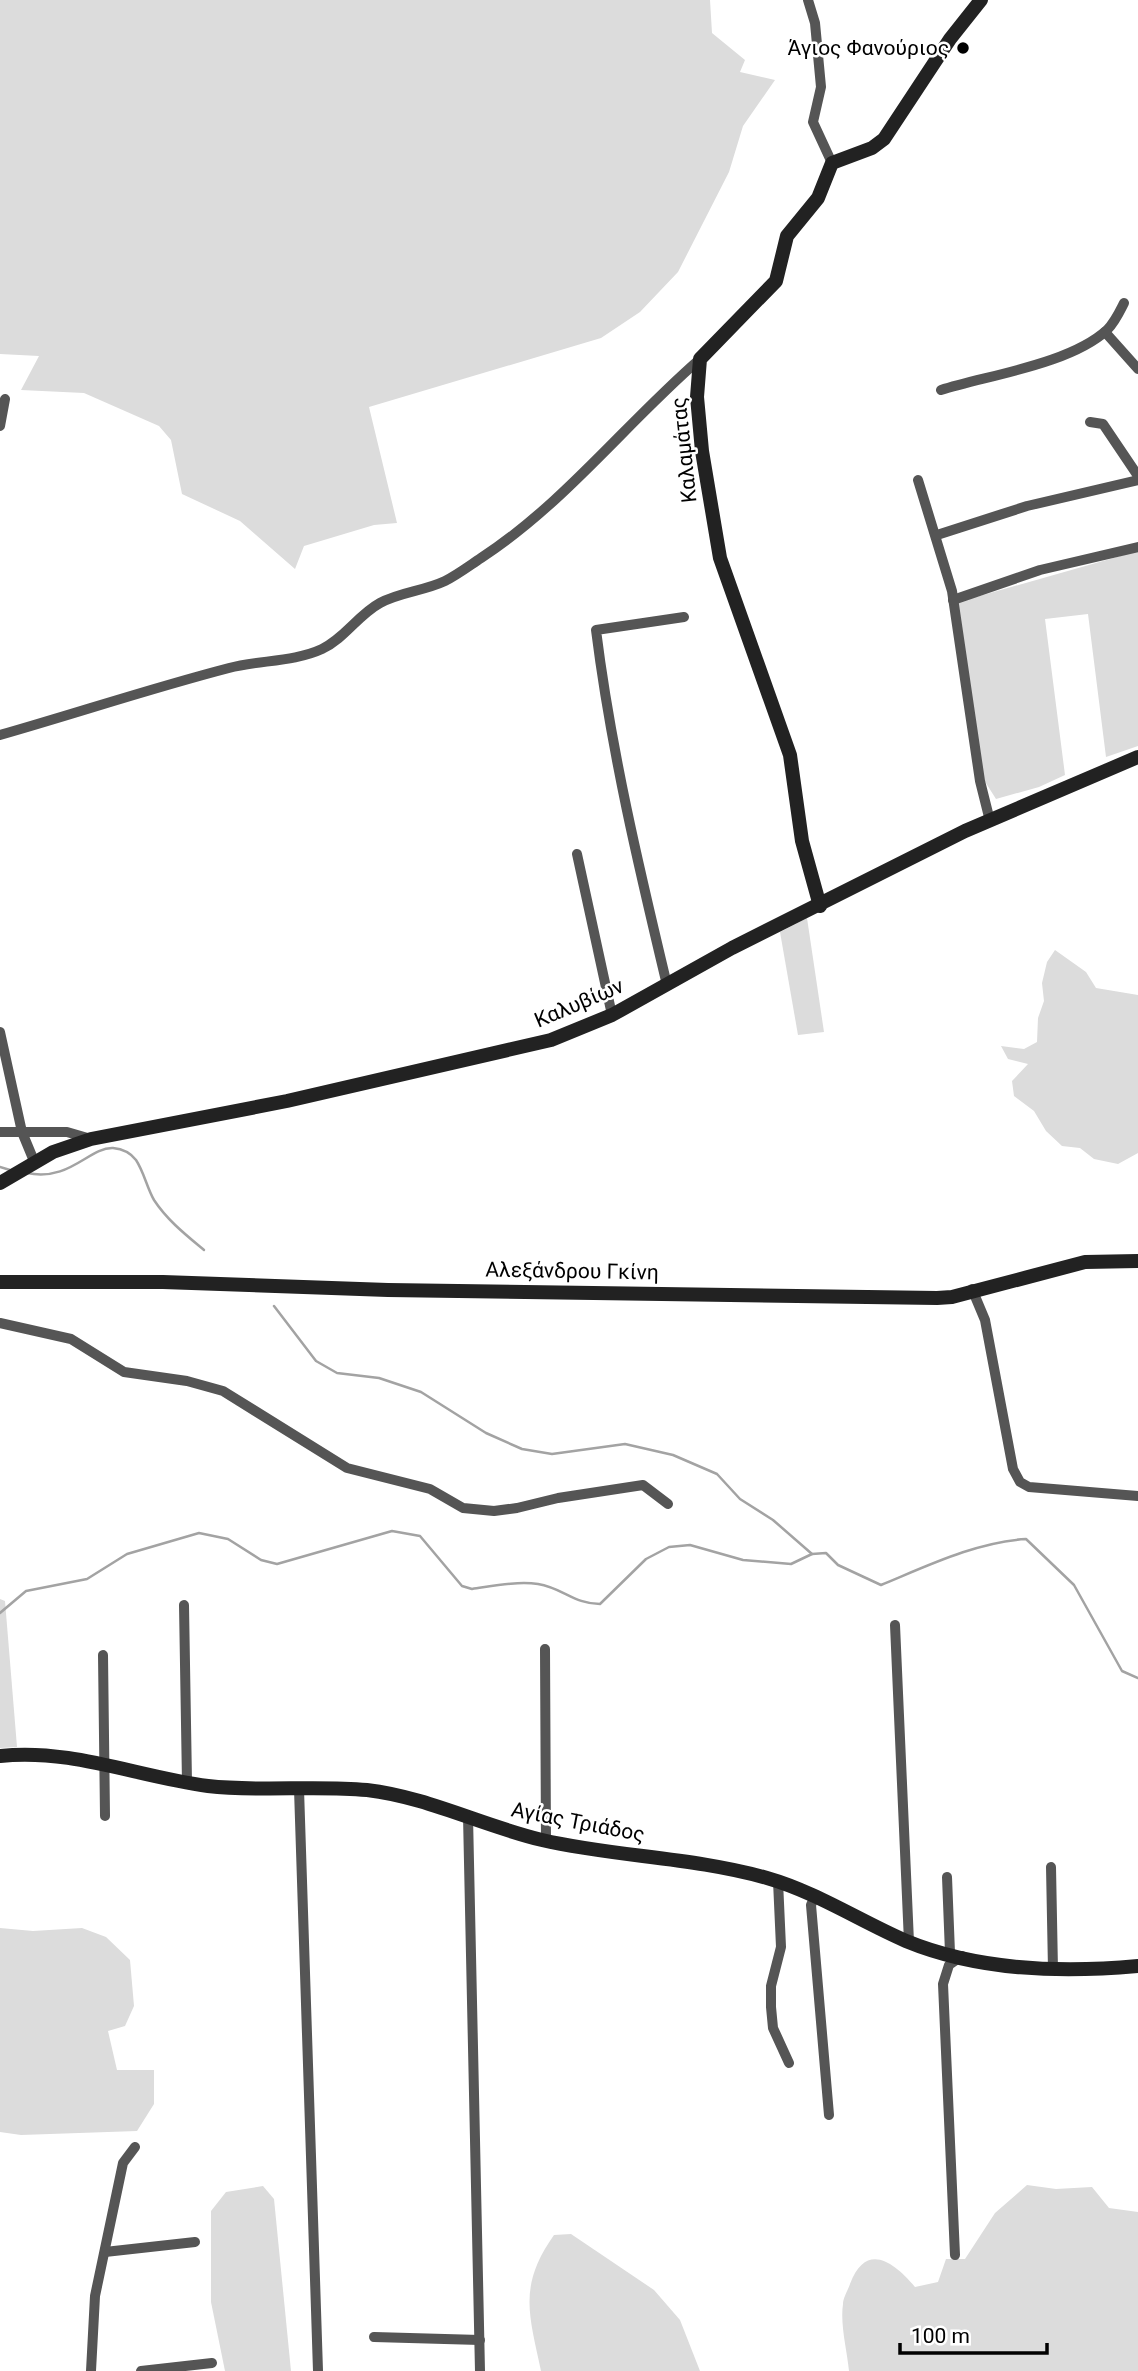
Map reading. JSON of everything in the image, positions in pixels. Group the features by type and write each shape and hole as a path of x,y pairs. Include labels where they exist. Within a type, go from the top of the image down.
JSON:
{"street":[{"path":"0,735 210,673 321,650 344,636 364,613 382,602 444,581 545,512 590,469 650,402 700,359 776,281 787,236 818,198 831,163 813,122 821,87 815,23 808,0"},
{"path":"831,163 872,148 884,139 950,39 981,0"},
{"path":"941,390 1055,357 1105,332 1115,322 1124,303"},
{"path":"1105,332 1138,369"},
{"name":"Καλαμάτας","path":"700,359 697,397 702,451 720,558 790,755 802,841 820,906"},
{"path":"0,426 5,399"},
{"path":"937,535 1027,506 1138,478 1103,424 1090,422"},
{"path":"918,480 937,535 953,600 980,781 990,821"},
{"path":"953,600 1040,570 1138,547"},
{"path":"667,985 623,799 605,704 596,630 684,617"},
{"name":"Καλυβίων","path":"5,1179 30,1164 91,1139 287,1101 551,1040 612,1015 732,948 990,821 1138,757"},
{"path":"576,854 612,1015"},
{"path":"0,1032 30,1164"},
{"path":"0,1132 67,1132 91,1139"},
{"name":"Αλεξάνδρου Γκίνη","path":"0,1282 163,1282 388,1290 937,1298 952,1297 972,1289 1085,1262 1138,1261"},
{"path":"972,1289 985,1320 1013,1469 1020,1482 1029,1487 1138,1496"},
{"path":"0,1323 71,1339 124,1372 187,1381 223,1391 347,1468 430,1489 463,1508 494,1511 643,1485 668,1504"},
{"path":"184,1605 187,1782"},
{"path":"895,1625 909,1942"},
{"path":"545,1649 546,1840"},
{"path":"103,1655 105,1816"},
{"name":"Αγίας Τριάδος","path":"0,1756 39,1753 187,1782 238,1788 299,1788 388,1794 468,1816 504,1830 546,1840 598,1851 701,1862 778,1881 909,1942 956,1955 1017,1967 1053,1970 1138,1966"},
{"path":"299,1788 318,2371"},
{"path":"468,1816 480,2371"},
{"path":"1051,1867 1053,1970"},
{"path":"947,1877 956,1955 949,1965 943,1984 956,2255"},
{"path":"778,1881 781,1947 771,1986 771,2007 774,2028 789,2063"},
{"path":"815,1896 811,1905 815,1969 829,2115"},
{"path":"91,2371 95,2296 122,2163 135,2147"},
{"path":"105,2252 195,2242"},
{"path":"374,2337 480,2340"},
{"path":"141,2371 212,2363"}],"shaded area":[{"path":"0,0 710,0 712,33 745,60 740,72 775,80 743,126 729,172 678,272 640,312 601,338 369,407 397,523 374,525 304,546 295,569 240,521 182,494 171,440 159,426 84,393 21,390 39,356 0,354"},
{"path":"1138,551 1138,746 1106,757 1088,614 1045,619 1065,775 1039,787 996,799 984,780 955,603"},
{"path":"807,918 824,1032 798,1035 780,932"},
{"path":"1055,950 1086,972 1096,988 1138,995 1138,1153 1118,1164 1094,1159 1080,1148 1062,1146 1046,1131 1034,1111 1014,1096 1012,1081 1028,1064 1008,1059 1001,1046 1024,1049 1037,1042 1038,1018 1044,1001 1042,983 1047,962"},
{"path":"0,1599 5,1601 17,1747 0,1748"},
{"path":"0,1928 33,1931 82,1928 106,1937 130,1960 134,2006 125,2026 108,2031 117,2070 154,2070 154,2104 137,2131 21,2135 0,2132"},
{"path":"1027,2185 1056,2189 1092,2187 1109,2208 1138,2212 1138,2371 849,2371 842,2312 843,2302 856,2271 864,2263 880,2260 898,2270 915,2287 938,2282 946,2259 965,2259 995,2213"},
{"path":"263,2186 274,2199 291,2371 225,2371 211,2302 211,2211 226,2192"},
{"path":"571,2234 654,2290 680,2320 700,2371 541,2371 530,2316 531,2285 535,2270 554,2235"}],"waterway":[{"path":"27,1173 55,1173 104,1149 126,1151 139,1165 159,1207 204,1250"},
{"path":"0,1167 10,1170"},
{"path":"274,1306 316,1361 337,1373 379,1378 421,1392 486,1433 522,1449 552,1454 625,1444 673,1455 717,1474 740,1499 773,1520 812,1554"},
{"path":"0,1613 26,1591 87,1579 127,1554 199,1533 228,1539 261,1560 277,1564 392,1531 420,1536 462,1586 472,1589 513,1583 538,1584 583,1601 600,1604 646,1559 669,1547 690,1545 743,1560 791,1564 812,1554 826,1553 838,1565 881,1585 970,1550 1026,1539 1074,1585 1122,1671 1138,1678"}],"place":[{"name":"Άγιος Φανούριος","path":"963,48"}]}
